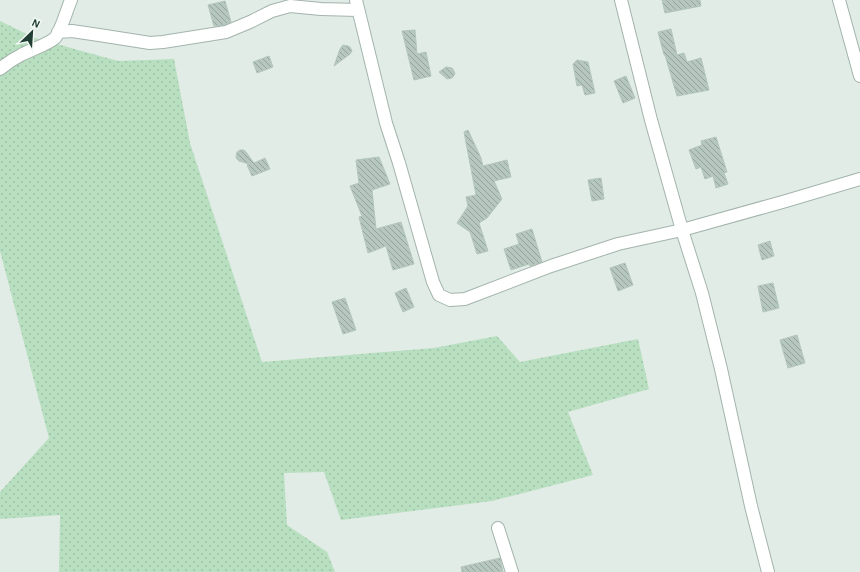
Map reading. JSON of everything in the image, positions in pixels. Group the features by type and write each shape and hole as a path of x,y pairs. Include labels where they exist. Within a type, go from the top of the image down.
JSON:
{"street":[{"path":"0,69 7,63 54,38 58,32 71,0"},
{"path":"621,0 651,120 682,230 702,292 721,369 751,506 768,572"},
{"path":"839,0 860,76"},
{"path":"58,32 72,31 150,43 163,42 226,32 272,11 290,6 321,9 357,5 386,123 399,162 433,282 439,296 450,300 465,299 551,266 618,244 682,230 860,179"},
{"path":"498,528 512,572"}],"green space":[{"path":"0,21 35,38 118,61 174,59 190,143 262,362 434,348 497,336 520,362 638,339 649,389 568,412 593,475 492,501 341,520 324,472 284,473 287,525 327,552 335,572 59,572 60,515 0,519 0,492 49,438 0,251"}],"building":[{"path":"662,0 700,0 701,6 665,13"},
{"path":"225,1 231,22 224,25 214,26 208,5"},
{"path":"671,29 677,55 684,53 687,62 701,58 709,90 677,96 658,32"},
{"path":"415,30 417,54 426,52 431,76 414,80 402,31"},
{"path":"343,45 350,47 352,51 334,66 340,49"},
{"path":"269,56 273,67 257,73 253,62"},
{"path":"577,60 588,62 595,93 585,95 582,85 577,86 573,64"},
{"path":"446,67 452,68 454,71 455,74 452,78 447,79 439,72"},
{"path":"626,76 635,98 623,103 614,81"},
{"path":"468,130 481,158 483,166 507,160 511,177 494,181 502,199 487,218 479,223 488,251 477,254 470,232 457,223 468,206 466,197 476,195 464,132"},
{"path":"716,137 727,172 724,173 728,184 716,188 713,176 705,179 701,167 696,169 689,150 702,145 701,141"},
{"path":"244,150 254,163 265,158 270,169 252,176 247,165 249,164 239,161 236,158 237,152"},
{"path":"379,157 390,184 372,190 376,229 401,222 414,264 393,270 386,246 368,253 359,217 362,216 350,186 359,183 356,160"},
{"path":"601,178 604,199 592,201 588,180"},
{"path":"532,229 542,262 530,266 529,264 511,270 504,249 519,244 516,234"},
{"path":"770,241 774,256 762,260 758,245"},
{"path":"625,263 633,285 618,291 610,268"},
{"path":"773,283 779,308 763,312 758,286"},
{"path":"406,288 414,307 403,312 395,293"},
{"path":"345,298 356,330 343,334 332,302"},
{"path":"797,335 805,363 788,368 780,340"},
{"path":"500,558 503,572 462,572 461,567"}]}
